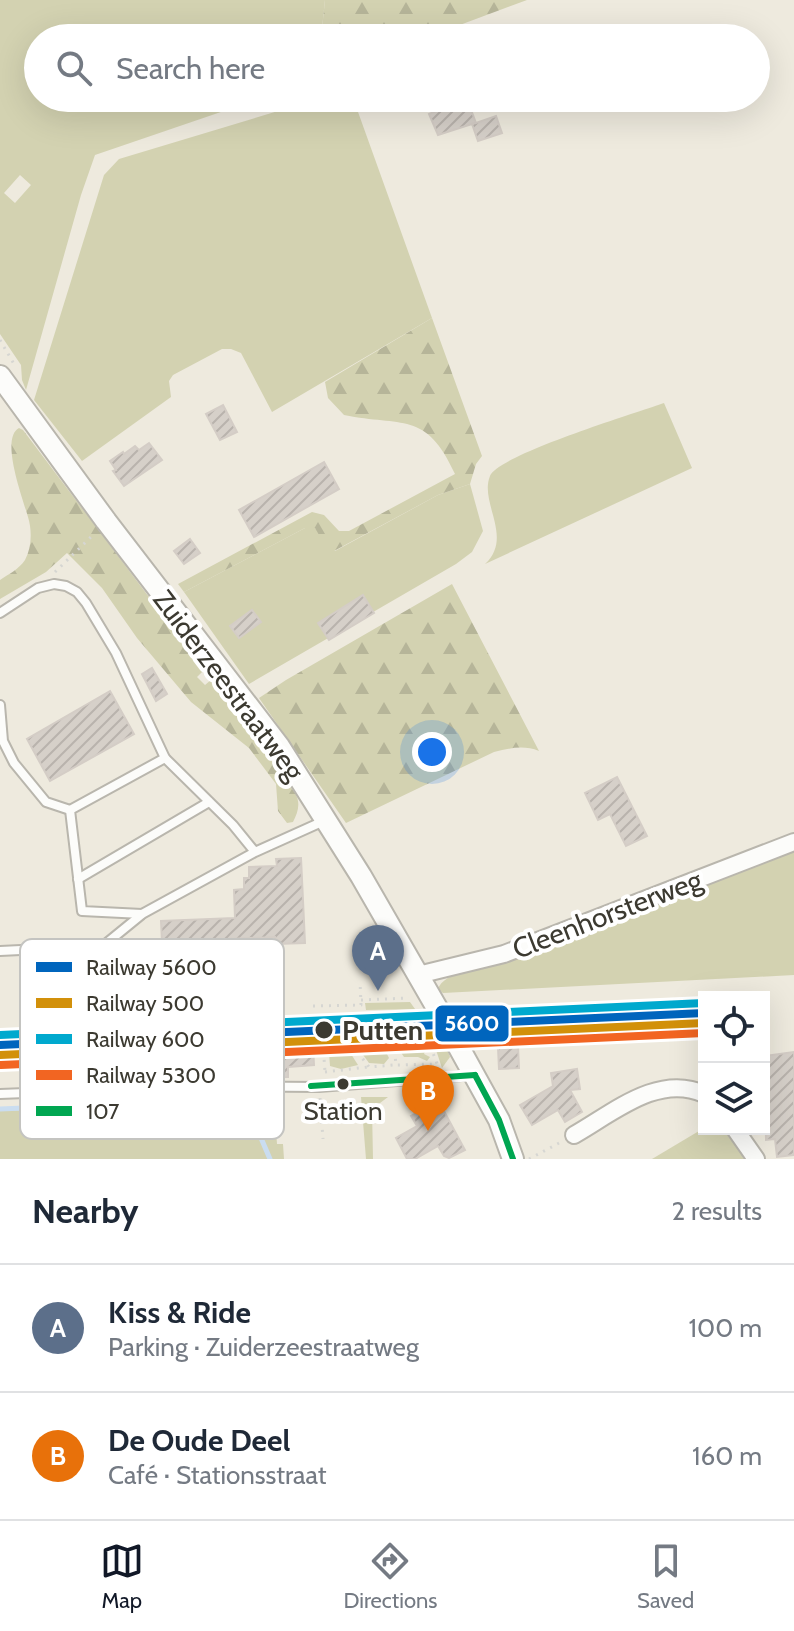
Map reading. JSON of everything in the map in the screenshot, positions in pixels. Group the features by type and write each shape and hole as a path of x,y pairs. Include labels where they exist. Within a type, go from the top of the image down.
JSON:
{"street":[{"name":"Zuiderzeestraatweg","path":"0,376 106,521 279,746 326,820 475,1075 499,1120 513,1159"},
{"name":"Zuiderzeestraatweg","path":"0,383 22,407"},
{"name":"Cleenhorsterweg","path":"418,975 504,954 794,842"},
{"path":"574,1135 655,1089 683,1087 698,1092"},
{"path":"739,1135 756,1159"}],"lane":[{"path":"0,613 38,588 54,584 77,592 116,653 165,758 233,825 255,852"},
{"path":"0,705 3,741 14,763 46,802 70,810 165,758"},
{"path":"78,879 209,802"},
{"path":"70,810 82,911 142,914"},
{"path":"112,939 142,914 255,852 326,820"},
{"path":"0,951 20,950"},
{"path":"284,1087 319,1087 475,1075"},
{"path":"0,1094 20,1093"}],"path":[{"path":"38,588 76,554 106,521"},
{"path":"313,1006 361,1005 360,981"},
{"path":"361,1000 409,998"},
{"path":"436,1041 323,1046 325,1072 437,1064"},
{"path":"390,1044 396,1065"},
{"path":"353,1046 369,1067"},
{"path":"319,1087 323,1139"},
{"path":"529,1159 574,1135"}],"green space":[{"path":"0,0 325,0 322,24 24,24 24,112 221,112 95,155 26,390 21,365 0,334","holes":["20,175 31,185 15,203 4,193"]},
{"path":"325,0 527,0 463,24 322,24"},
{"path":"275,112 358,112 432,318 272,412 241,353 222,349 173,375 169,381 171,397 82,461 34,400 104,175 119,159"},
{"path":"432,318 482,456 470,484 438,495 334,551 326,547 315,528 305,528 184,592 178,584 312,512 324,515 339,531 349,531 455,474 434,439 422,430 397,422 344,415 328,398 325,382"},
{"path":"664,403 692,468 485,564 493,554 496,543 488,486 490,476 499,467 541,446"},
{"path":"19,428 204,670 197,677 205,685 212,679 295,793 298,808 293,822 287,823 278,811 276,784 249,748 191,702 137,638 102,588 67,553 46,572 0,599 0,580 23,563 30,544 29,522 12,455 14,434"},
{"path":"470,484 483,531 472,552 249,684 184,592 305,528 315,528 335,551 438,495"},
{"path":"452,584 539,751 511,748 494,752 346,823 259,698"},
{"path":"794,852 794,975 443,993 438,989 443,982 463,970 559,941"},
{"path":"410,1002 415,1009 366,1010 365,1003"},
{"path":"443,1038 450,1057 442,1068 435,1047"},
{"path":"427,1046 424,1054 430,1057 427,1061 404,1057 398,1048"},
{"path":"377,1048 385,1050 389,1058 384,1064 369,1063 361,1052"},
{"path":"329,1052 351,1054 358,1065 341,1069 330,1066"},
{"path":"361,1097 388,1097 372,1109 373,1159 366,1159"},
{"path":"20,1110 20,1139 260,1139 268,1158 260,1139 277,1139 277,1144 283,1144 284,1159 0,1159 0,1111"},
{"path":"698,1132 698,1135 727,1135 745,1159 652,1159"}],"building":[{"path":"472,112 476,123 496,116 502,133 478,141 472,124 475,123 438,135 429,114"},
{"path":"223,405 237,432 220,440 206,414"},
{"path":"149,443 162,460 124,486 110,461 135,446 139,450"},
{"path":"324,462 339,489 254,537 239,510"},
{"path":"190,539 200,553 184,564 174,551"},
{"path":"363,595 374,613 329,640 318,623"},
{"path":"252,610 261,622 239,638 230,626"},
{"path":"152,668 167,694 156,701 142,674"},
{"path":"110,691 134,734 50,781 27,739"},
{"path":"617,777 647,836 626,846 610,814 598,820 585,793"},
{"path":"301,858 305,943 284,944 284,939 275,937 162,939 161,921 235,918 234,890 244,889 244,878 249,878 249,867 277,866 276,859"},
{"path":"313,1046 314,1065 288,1067 288,1077 284,1077 284,1048"},
{"path":"518,1046 519,1068 499,1069 498,1047"},
{"path":"794,1052 794,1155 777,1157 775,1139 766,1140 766,1135 770,1135 770,1055"},
{"path":"577,1069 580,1089 570,1090 582,1112 565,1122 558,1110 532,1125 520,1105 553,1086 551,1073"},
{"path":"422,1110 426,1116 431,1113 433,1117 444,1111 465,1150 449,1158 438,1146 415,1159 407,1159 396,1138 417,1126 411,1116"}],"waterway":[{"path":"0,1109 20,1108"},
{"path":"261,1139 270,1159"}],"rail line":[{"name":"600","path":"284,1022 698,1003"},
{"name":"5600","path":"284,1032 698,1013"},
{"name":"500","path":"284,1042 698,1023"},
{"name":"5300","path":"284,1052 698,1033"},
{"name":"600","path":"0,1035 20,1034"},
{"name":"5600","path":"0,1045 20,1044"},
{"name":"500","path":"0,1055 20,1054"},
{"name":"5300","path":"1,1065 20,1064"}],"transit line":[{"name":"107","path":"475,1075 499,1120 513,1159"},
{"name":"107","path":"311,1086 475,1075"}],"place":[{"name":"Kiss & Ride","path":"378,991"},
{"name":"Putten","path":"324,1030"},
{"name":"Station","path":"343,1084"},
{"name":"De Oude Deel","path":"428,1131"}]}
